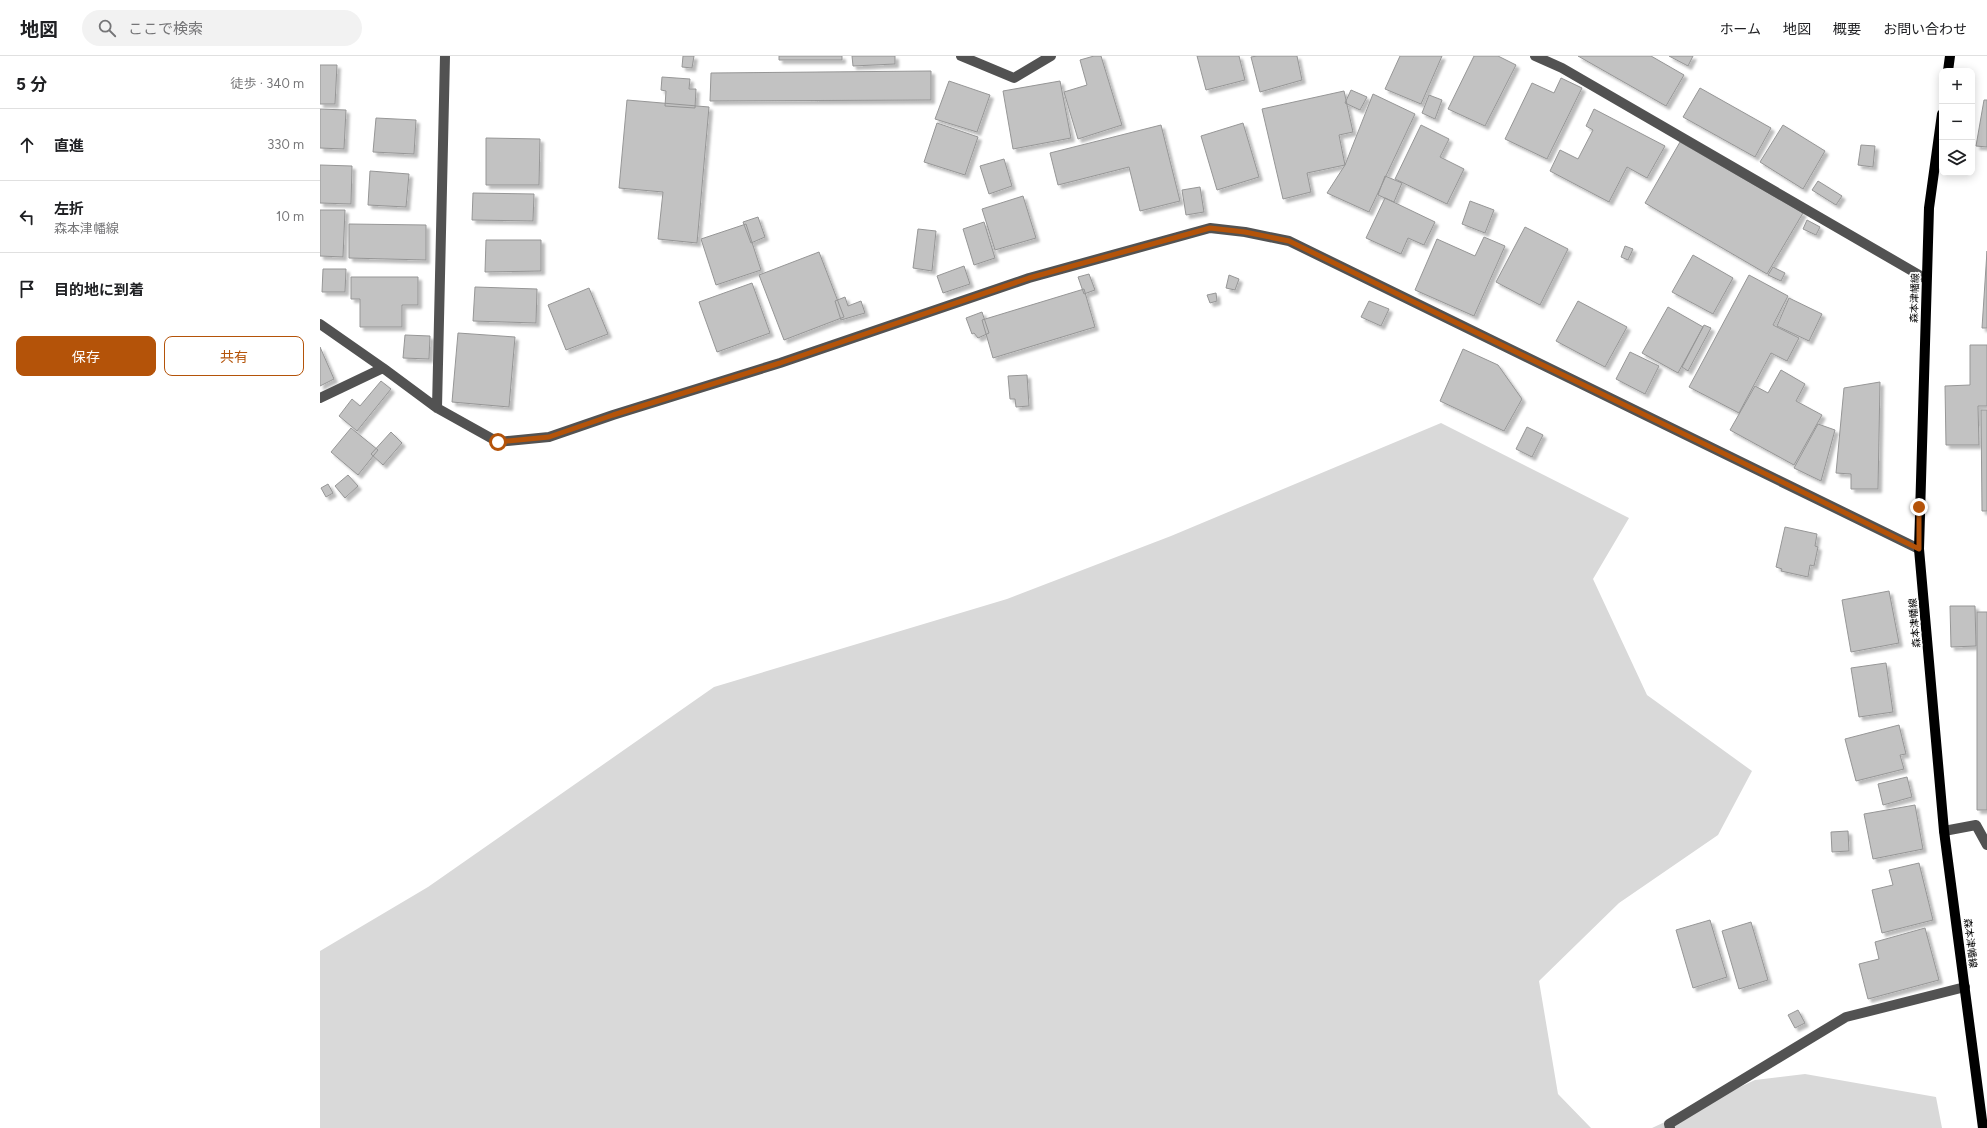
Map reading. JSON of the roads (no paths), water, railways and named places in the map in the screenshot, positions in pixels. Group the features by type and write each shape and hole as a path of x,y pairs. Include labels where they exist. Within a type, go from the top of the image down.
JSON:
{"main road":[{"path":"1948,68 1950,56"},
{"name":"森本津幡線","path":"1939,136 1929,208 1919,549 1944,831 1965,988 1984,1110 1983,1128"}],"street":[{"path":"437,408 445,56"},
{"path":"961,56 1014,78 1052,56"},
{"path":"1535,56 1562,68 1926,280"},
{"path":"320,324 437,408 498,442 549,437 613,415 780,363 1029,278 1210,228 1245,232 1289,241 1919,549"},
{"path":"320,398 383,368"},
{"path":"1944,831 1976,825 1987,845"},
{"path":"1670,1128 1669,1124 1846,1017 1965,988"}]}
